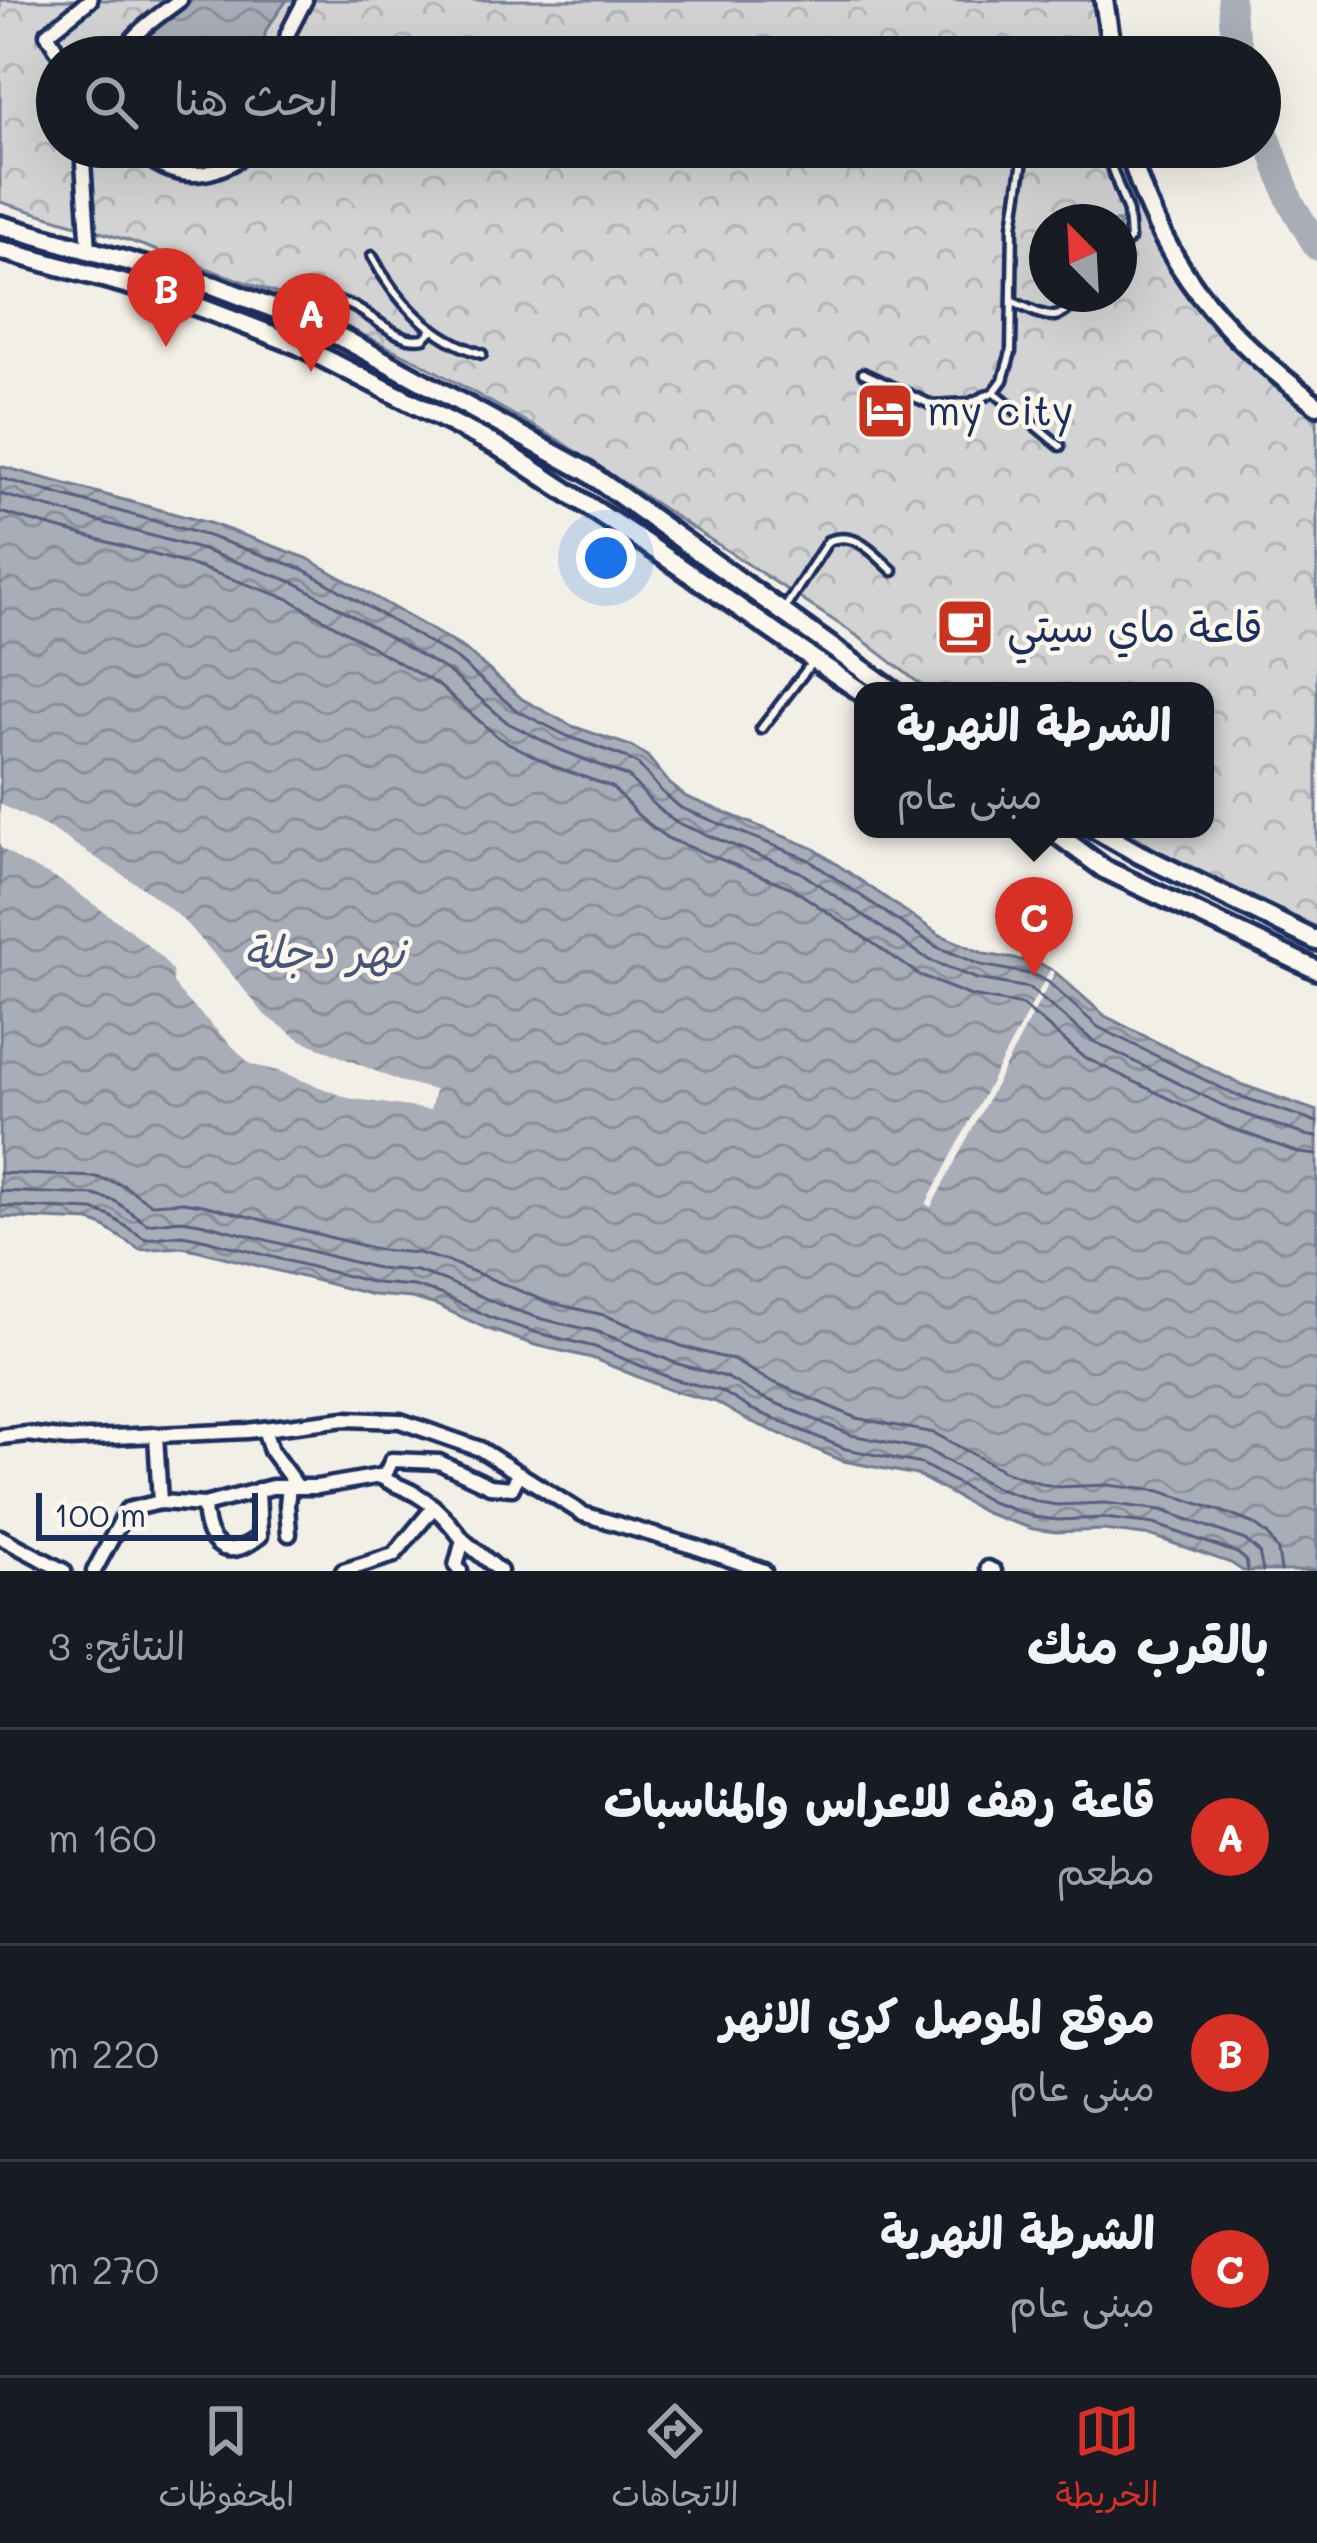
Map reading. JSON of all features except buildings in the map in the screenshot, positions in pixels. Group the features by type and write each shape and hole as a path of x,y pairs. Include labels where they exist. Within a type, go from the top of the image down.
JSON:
{"main road":[{"path":"1104,0 1110,36"},
{"path":"1135,168 1156,225 1198,296 1276,374 1317,405"},
{"path":"0,225 215,286 307,320 586,471 881,682"},
{"path":"0,250 173,297 298,345 496,446 854,686"},
{"path":"651,547 664,527"},
{"path":"1062,838 1104,869 1317,970"},
{"path":"1111,838 1317,941"}],"street":[{"path":"48,36 90,0"},
{"path":"134,36 180,0"},
{"path":"288,36 305,0"},
{"path":"83,168 89,250"},
{"path":"162,168 194,174 224,168"},
{"path":"0,1436 68,1439 264,1429 345,1419 400,1421 480,1449 583,1514 764,1571"},
{"path":"264,1429 293,1486 287,1505 289,1534"},
{"path":"156,1435 160,1502"},
{"path":"94,1571 128,1510 160,1502 204,1505 258,1490 380,1476 392,1460 439,1462 490,1486 512,1488 519,1473"},
{"path":"380,1476 434,1507 500,1571"},
{"path":"204,1505 205,1529 211,1539 230,1549 248,1545 260,1536 258,1490"},
{"path":"343,1571 394,1555 434,1507"},
{"path":"0,1537 64,1571"},
{"path":"460,1571 455,1567 463,1540"}],"lane":[{"path":"863,373 932,405 970,403 994,392 1011,352 1013,226 1022,168"},
{"path":"1112,168 1125,204"},
{"path":"372,256 397,297 433,328 482,354"},
{"path":"307,320 314,309 334,301 359,310 407,340 424,338 433,328"},
{"path":"1013,302 1029,308"},
{"path":"994,392 1060,446"},
{"path":"783,611 828,541 839,536 852,537 893,571"},
{"path":"760,729 815,658"}],"green space":[{"path":"0,0 1095,0 1101,36 36,36 36,168 1128,168 1150,232 1196,305 1233,346 1317,419 1317,927 1137,838 1214,838 1214,682 917,682 859,637 560,441 421,363 281,295 133,242 0,202"}],"water":[{"path":"193,0 287,0 265,36 147,35"},
{"name":"نهر دجلة","path":"0,466 212,524 307,558 465,649 522,699 572,726 647,756 686,797 813,848 940,935 985,954 1039,963 1105,1016 1240,1084 1317,1111 1317,1571 1243,1571 1152,1536 1033,1529 986,1513 917,1475 843,1461 716,1402 670,1390 592,1358 488,1329 436,1305 373,1295 182,1247 140,1250 90,1221 0,1217"}],"pier":[{"path":"0,804 51,829 180,917 265,1015 301,1040 399,1081 435,1090 430,1110 348,1098 250,1064 179,992 172,970 159,955 61,881 0,847"},
{"path":"1050,970 1055,972 931,1207 926,1204"}],"waterway":[{"path":"1231,0 1236,36"},
{"path":"1278,168 1290,201 1317,247"}],"place":[{"name":"موقع الموصل كري الانهر","path":"166,347"},
{"name":"قاعة رهف للاعراس والمناسبات","path":"311,372"},
{"name":"my city","path":"885,411"},
{"name":"قاعة ماي سيتي","path":"965,627"},
{"name":"الشرطة النهرية","path":"1034,976"}]}
